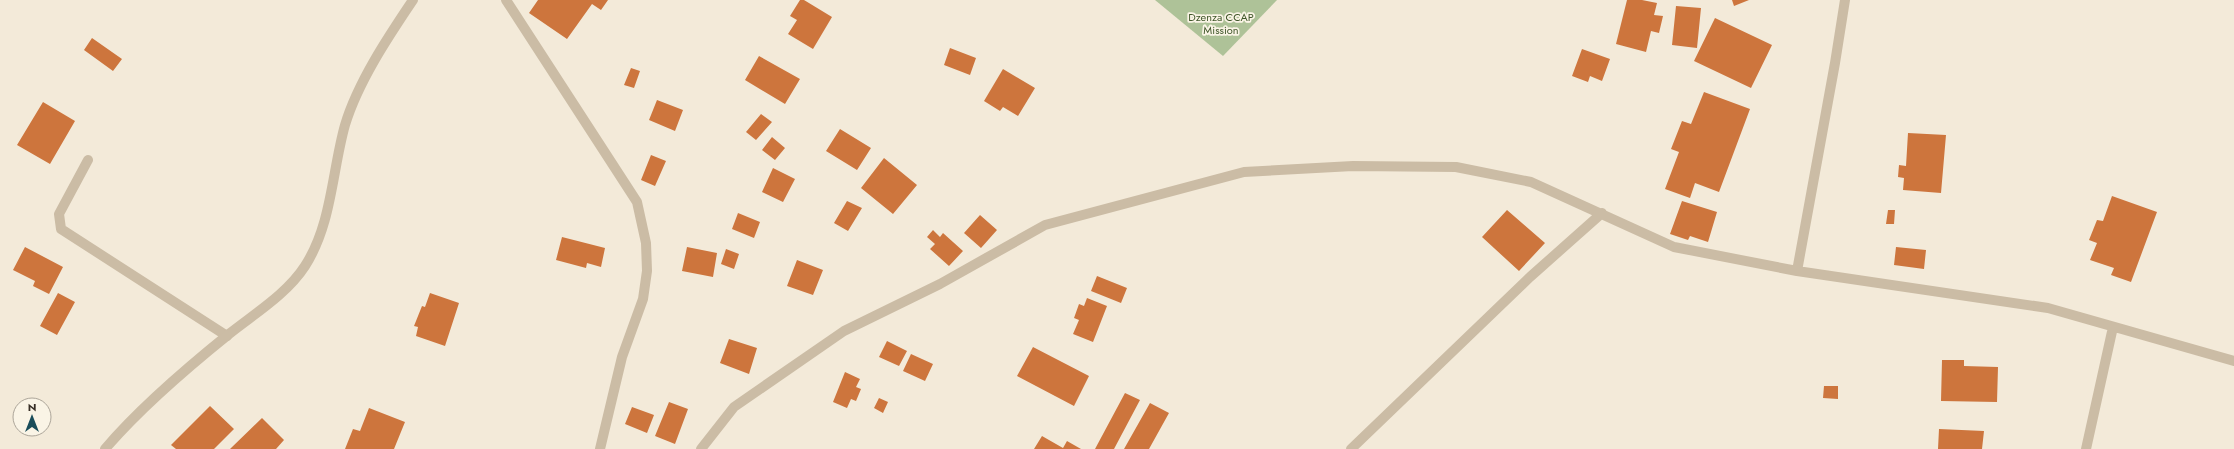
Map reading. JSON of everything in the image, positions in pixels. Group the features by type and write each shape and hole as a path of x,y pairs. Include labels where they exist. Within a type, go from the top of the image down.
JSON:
{"street":[{"path":"105,449 139,413 227,336 289,285 304,267 316,248 324,221 345,125 353,103 362,84 413,0"},
{"path":"506,0 637,202 646,243 647,271 643,299 622,357 600,449"},
{"path":"1797,271 1845,0"},
{"path":"88,160 59,214 61,229 227,336"},
{"path":"701,449 734,407 844,331 940,284 1045,225 1244,172 1353,166 1456,167 1532,182 1602,213 1641,234 1674,247 1797,271 2048,308 2113,328 2234,361"},
{"path":"1351,449 1530,277 1602,213"},
{"path":"2086,449 2113,328"}],"green space":[{"name":"Dzenza CCAP Mission","path":"1155,0 1277,0 1223,56"}],"building":[{"path":"538,0 608,0 601,10 592,4 567,39 529,13"},
{"path":"800,0 804,0 832,17 813,49 788,34 797,20 790,16"},
{"path":"1627,0 1642,0 1657,3 1654,15 1663,16 1659,33 1651,31 1646,52 1616,44"},
{"path":"1732,0 1749,0 1734,6"},
{"path":"1676,6 1701,8 1697,48 1672,45"},
{"path":"1715,18 1772,45 1751,88 1694,61"},
{"path":"92,38 122,59 113,71 84,50"},
{"path":"950,48 976,58 970,75 944,65"},
{"path":"1582,49 1610,59 1602,81 1590,76 1588,82 1572,76"},
{"path":"759,56 800,79 785,104 745,80"},
{"path":"631,68 640,71 634,88 624,85"},
{"path":"1003,69 1035,88 1018,116 1003,107 1000,111 984,101"},
{"path":"1704,92 1750,109 1719,192 1695,183 1690,198 1665,189 1679,152 1671,149 1682,121 1691,124"},
{"path":"657,100 683,110 675,131 649,120"},
{"path":"43,102 75,121 50,164 17,145"},
{"path":"761,114 772,122 756,140 746,132"},
{"path":"840,129 871,148 857,170 826,151"},
{"path":"1908,133 1946,135 1941,193 1903,190 1904,178 1898,177 1899,165 1906,166"},
{"path":"772,137 785,148 775,160 762,150"},
{"path":"651,155 666,161 655,186 641,180"},
{"path":"884,158 917,185 893,214 861,188"},
{"path":"773,168 795,179 783,202 762,192"},
{"path":"2112,196 2157,212 2131,282 2111,275 2114,268 2090,260 2097,243 2089,240 2097,220 2103,221"},
{"path":"847,201 862,208 848,231 834,223"},
{"path":"1682,201 1717,212 1708,242 1690,236 1688,240 1670,234"},
{"path":"1507,210 1545,243 1519,271 1482,237"},
{"path":"1888,210 1895,210 1894,224 1886,224"},
{"path":"738,213 760,222 754,238 732,229"},
{"path":"980,215 997,230 981,248 964,233"},
{"path":"933,230 940,237 943,233 963,251 949,266 930,249 935,244 927,237"},
{"path":"562,237 605,248 601,267 587,263 586,268 556,260"},
{"path":"25,247 63,267 49,294 33,286 35,281 13,270"},
{"path":"687,247 717,253 713,277 682,271"},
{"path":"1896,247 1926,250 1924,269 1894,265"},
{"path":"726,249 739,254 734,269 721,264"},
{"path":"797,260 823,270 813,295 787,286"},
{"path":"1097,276 1127,288 1121,303 1091,291"},
{"path":"58,293 75,302 57,335 40,326"},
{"path":"430,293 459,303 445,346 416,336 418,327 414,326 422,306 425,307"},
{"path":"1087,298 1107,306 1093,342 1073,334 1079,320 1074,318 1079,304 1084,306"},
{"path":"729,339 757,348 749,374 720,363"},
{"path":"887,341 907,351 899,366 879,357"},
{"path":"1033,347 1089,376 1074,406 1017,376"},
{"path":"911,354 933,364 925,381 903,371"},
{"path":"1942,360 1964,360 1964,366 1998,367 1997,402 1941,401"},
{"path":"845,372 860,379 856,387 861,389 856,401 851,399 847,408 833,402"},
{"path":"1824,386 1838,386 1838,399 1823,398"},
{"path":"1125,393 1140,400 1114,449 1095,449"},
{"path":"879,398 888,402 883,413 874,408"},
{"path":"669,402 688,409 675,444 655,436"},
{"path":"1150,403 1169,413 1149,449 1124,449"},
{"path":"210,406 234,429 214,449 176,449 171,445"},
{"path":"632,407 654,415 647,433 625,424"},
{"path":"369,408 405,422 394,449 345,449 353,429 360,431"},
{"path":"262,418 284,440 276,449 230,449"},
{"path":"1939,429 1984,431 1982,449 1938,449"},
{"path":"1042,436 1063,448 1067,441 1081,449 1034,449"}]}
